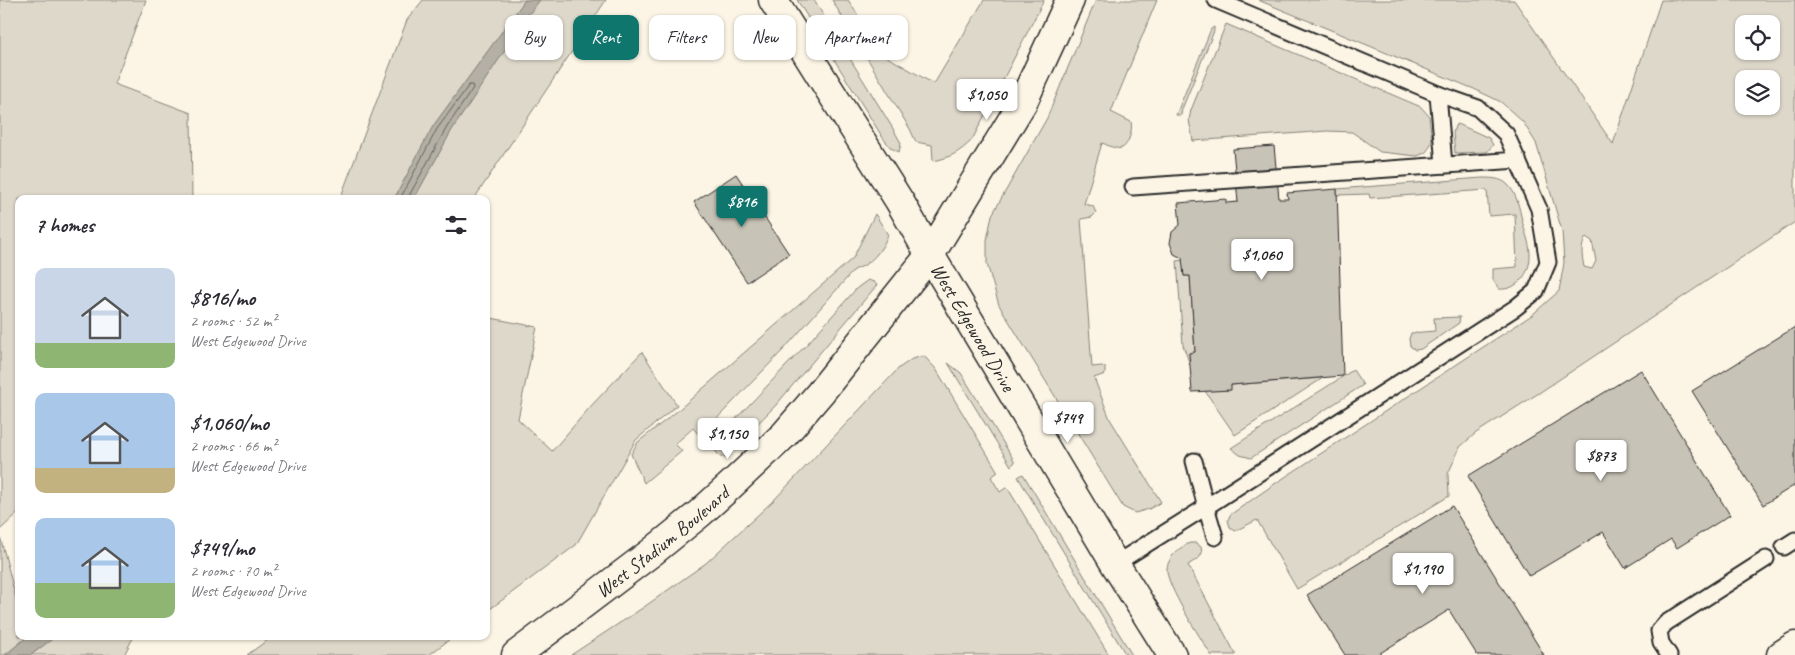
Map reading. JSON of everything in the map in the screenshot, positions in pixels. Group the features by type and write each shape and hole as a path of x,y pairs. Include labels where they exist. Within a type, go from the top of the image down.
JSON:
{"main road":[{"name":"West Edgewood Drive","path":"773,0 900,202 1115,564 1172,655"},
{"name":"West Stadium Boulevard","path":"516,655 652,552 730,486 784,434 826,386 930,255 1023,102 1070,0"},
{"path":"1781,655 1795,646"}],"lane":[{"path":"1115,564 1515,308 1536,291 1548,262 1539,209 1518,160 1506,134 1478,108 1438,94 1216,0"},
{"path":"1438,94 1444,165"},
{"path":"1133,187 1518,160"},
{"path":"1194,461 1215,537"},
{"path":"1669,655 1661,643 1659,632 1666,624 1766,559"}],"shaded area":[{"path":"0,0 146,0 114,84 191,113 192,195 15,195 15,516 0,530"},
{"path":"423,0 606,0 596,15 573,15 573,50 477,195 341,195 407,20"},
{"path":"797,0 814,0 823,15 806,15"},
{"path":"832,0 848,0 858,15 841,15"},
{"path":"984,0 1044,0 972,140 954,154 933,161 932,145 916,142 868,60 893,60 934,84"},
{"path":"1096,0 1157,0 1111,112 1131,122 1130,136 1127,144 1122,148 1115,148 1102,143 1084,204 1093,206 1096,213 1092,217 1081,219 1092,367 1105,367 1105,374 1094,378 1110,419 1161,502 1149,509 1135,513 1123,507 999,305 987,264 987,240 992,215 1047,118"},
{"path":"1258,0 1514,0 1613,144 1661,0 1795,0 1795,222 1476,433 1460,447 1448,474 1449,496 1297,589 1257,520 1235,531 1230,527 1228,520 1230,515 1532,315 1559,291 1564,263 1562,231 1536,143 1523,122 1501,102 1474,89","holes":["1586,237 1592,241 1596,261 1592,269 1584,267 1582,252"]},
{"path":"1226,24 1421,107 1429,116 1432,141 1429,148 1425,153 1417,156 1380,152 1352,132 1327,131 1193,141 1189,120 1191,110"},
{"path":"1214,27 1181,115 1176,115 1211,29"},
{"path":"834,60 851,60 901,143 899,152 891,148"},
{"path":"1458,124 1489,138 1493,145 1487,152 1455,153 1453,133 1455,126"},
{"path":"1482,178 1499,179 1505,182 1513,192 1529,245 1530,261 1526,274 1517,284 1506,289 1499,289 1493,280 1493,269 1517,267 1515,214 1489,216 1487,190 1370,198 1369,194 1337,195 1337,189"},
{"path":"875,214 888,235 875,257 854,270 786,347 700,436 693,428 675,444 682,451 644,483 631,454 638,442 676,412 853,258"},
{"path":"1183,260 1184,276 1190,276 1195,352 1189,353 1190,365 1183,345 1177,261"},
{"path":"868,280 877,285 776,405 725,457 720,457 711,445 807,344 857,288"},
{"path":"1460,317 1459,323 1421,349 1415,350 1410,346 1409,339 1411,333 1435,331 1434,318"},
{"path":"490,318 537,327 518,419 552,451 642,352 677,405 636,440 576,545 490,609"},
{"path":"924,356 936,369 998,472 991,477 1000,492 1007,487 1109,655 571,655 706,563 775,499 899,368 912,359"},
{"path":"948,363 961,373 1015,462 1011,466"},
{"path":"1353,370 1363,385 1251,458 1240,455 1231,448"},
{"path":"1323,378 1235,435 1205,391 1230,390 1231,385"},
{"path":"1023,474 1132,655 1126,655 1018,477"},
{"path":"0,536 15,594 15,640 132,640 124,655 0,655"},
{"path":"1190,543 1196,543 1201,547 1202,553 1199,558 1188,565 1236,655 1211,655 1177,599 1168,576 1167,568 1170,560 1176,553"},
{"path":"268,640 449,640 429,655 247,655"}],"water":[{"path":"525,0 540,0 529,14 514,15"},
{"path":"505,27 505,50 452,130 416,195 396,195 433,126"},
{"path":"23,640 51,640 31,655 5,655"}],"building":[{"path":"1274,146 1279,199 1288,199 1287,193 1337,189 1343,376 1231,385 1231,390 1192,392 1189,353 1195,352 1190,276 1184,276 1182,258 1174,254 1170,243 1172,232 1180,225 1178,203 1226,199 1226,203 1238,202 1233,149"},
{"path":"736,174 789,254 747,282 694,202"},
{"path":"1795,327 1795,485 1763,505 1692,391"},
{"path":"1641,370 1730,515 1677,548 1671,539 1625,568 1603,532 1529,576 1468,476"},
{"path":"1452,506 1544,655 1477,655 1449,610 1377,655 1345,655 1307,595"}]}
